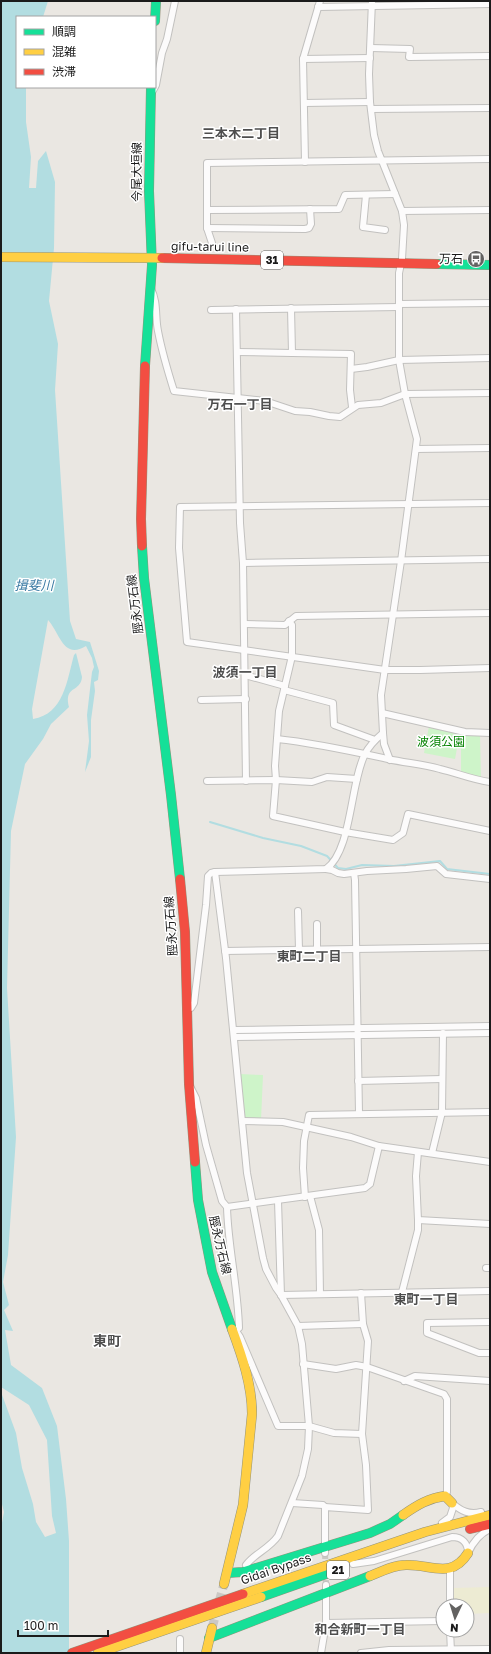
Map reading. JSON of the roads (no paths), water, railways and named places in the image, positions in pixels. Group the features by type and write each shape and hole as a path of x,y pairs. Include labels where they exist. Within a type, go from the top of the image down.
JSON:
{"main road":[{"path":"155,16 156,1"},
{"name":"今尾大垣線","path":"148,258 148,191 151,91"},
{"name":"gifu-tarui line","path":"1,257 148,258 490,265"},
{"name":"脛永万石線","path":"148,258 150,288 145,355 142,548 147,605 171,795 185,932 189,1084 198,1200 212,1272 235,1332 252,1399 252,1414 243,1505 224,1584"},
{"path":"227,1573 242,1572 325,1550 390,1524 426,1500 436,1496 445,1496 452,1504"},
{"name":"Gidai Bypass","path":"98,1653 188,1617 407,1538 490,1515"},
{"name":"Gidai Bypass","path":"72,1653 427,1540 490,1524"},
{"path":"209,1638 326,1588 402,1565 416,1565 444,1570 455,1568 465,1559 468,1553"},
{"path":"206,1653 212,1628"}],"street":[{"path":"156,85 162,53 167,39 175,1"},
{"path":"305,162 303,59 319,4 490,4"},
{"path":"372,4 370,102 374,135 381,161 402,211 405,231 398,274 399,360 405,394 417,439 402,561 381,695 384,744 390,760"},
{"path":"370,48 410,49 409,57 490,56"},
{"path":"303,59 370,58"},
{"path":"304,104 370,102"},
{"path":"371,109 490,108"},
{"path":"212,243 207,228 207,163 490,159"},
{"path":"207,210 339,209 345,195 395,194"},
{"path":"366,195 363,227 385,230"},
{"path":"207,228 304,229 309,228 311,224 310,209"},
{"path":"402,211 490,210"},
{"path":"150,288 155,296 159,336 174,391 265,401 295,411 340,417 358,404 381,402 405,394 490,393"},
{"path":"211,310 490,303"},
{"path":"291,308 292,353"},
{"path":"236,310 240,506 245,624 246,781"},
{"path":"237,352 351,354 350,390 352,407"},
{"path":"351,369 367,368 399,360 490,358"},
{"path":"416,450 490,448"},
{"path":"490,503 180,507 179,548 187,642 385,670 490,668"},
{"path":"243,563 490,559"},
{"path":"245,624 285,625 296,616 490,613"},
{"path":"289,621 292,625 292,656 279,711 273,816 345,832 393,840 403,833 408,814 490,831"},
{"path":"245,675 333,703 334,725 375,740"},
{"path":"201,700 246,699"},
{"path":"382,713 465,732 490,733"},
{"path":"326,869 331,866 343,845 358,771 365,754 375,740 383,733"},
{"path":"277,739 307,742 440,769 476,780 490,782"},
{"path":"207,781 276,780 312,782 327,778 357,780"},
{"path":"186,1009 191,1008 194,1003 208,876 210,873 326,869 338,873 354,874 367,870 406,870 438,866 446,874 490,879"},
{"path":"215,872 234,1030 247,1173 266,1269 298,1326 304,1364 309,1426 308,1449 302,1476 278,1536 273,1544 251,1559 246,1565"},
{"path":"354,874 359,1113"},
{"path":"298,911 299,950"},
{"path":"317,924 317,950"},
{"path":"225,951 490,947"},
{"path":"234,1030 490,1026"},
{"path":"432,1154 442,1112 443,1033"},
{"path":"234,1037 490,1033"},
{"path":"358,1081 442,1079"},
{"path":"189,1084 196,1098 206,1145 222,1201 227,1207 238,1302 239,1328 235,1332 240,1337 278,1426 309,1426 334,1433 362,1434"},
{"path":"320,1294 319,1230 307,1197 303,1168 304,1141 309,1114 490,1112"},
{"path":"242,1121 283,1122 351,1137 379,1146 490,1162"},
{"path":"227,1207 365,1188 370,1184 379,1146"},
{"path":"402,1292 418,1230 416,1176 418,1152"},
{"path":"278,1201 281,1294"},
{"path":"418,1220 490,1224"},
{"path":"281,1294 490,1291"},
{"path":"292,1503 368,1510 366,1465 362,1434 368,1341 364,1324 361,1293"},
{"path":"490,1322 427,1323 427,1333 480,1353 490,1353"},
{"path":"298,1326 364,1324"},
{"path":"304,1364 336,1369 356,1365 367,1367 444,1394 447,1399 447,1492 445,1496"},
{"path":"404,1381 415,1376 490,1381"},
{"path":"452,1504 459,1510 468,1513 477,1513 490,1510"},
{"path":"407,1538 424,1528 447,1520 452,1513 452,1504"},
{"path":"325,1507 325,1550"},
{"path":"468,1553 472,1543 479,1535 490,1529"},
{"path":"353,1564 374,1561 452,1537 456,1537 464,1541 468,1549 468,1553"},
{"path":"450,1569 450,1598"},
{"path":"320,1653 326,1623 326,1588"},
{"path":"326,1623 435,1621"},
{"path":"450,1638 451,1651"},
{"path":"180,1639 180,1653"},
{"path":"361,1653 389,1650 451,1651 490,1649"}],"water":[{"name":"揖斐川","path":"1,1 48,1 43,16 16,16 16,88 26,88 26,122 31,157 29,188 36,188 38,161 46,151 55,182 54,248 49,301 58,344 55,390 70,621 76,639 90,642 99,671 98,680 94,682 95,691 91,720 91,757 85,772 89,741 87,715 92,672 94,667 92,658 86,646 72,650 67,647 48,620 32,709 33,719 43,716 52,710 58,703 66,685 74,655 76,653 82,677 78,686 69,694 69,707 51,724 43,739 25,764 11,831 7,988 16,1137 8,1255 3,1282 9,1305 4,1310 13,1331 5,1330 11,1365 42,1388 57,1426 66,1499 69,1541 69,1653 1,1653 1,1528 4,1512 1,1500 1,1392 16,1433 22,1468 33,1504 36,1522 45,1537 56,1533 52,1516 47,1440 29,1405 1,1387"}],"waterway":[{"path":"210,822 263,838 301,846 327,856 338,868 346,869 362,865 394,866 440,861 447,869 490,874"}],"tunnel":[{"path":"325,1553 326,1585"},
{"path":"212,1628 224,1584"}],"place":[{"name":"万石","path":"476,259"}],"district":[{"name":"三本木二丁目","path":"241,133"},
{"name":"万石一丁目","path":"240,404"},
{"name":"波須一丁目","path":"245,672"},
{"name":"東町二丁目","path":"309,956"},
{"name":"東町一丁目","path":"426,1299"},
{"name":"東町","path":"107,1341"},
{"name":"和合新町一丁目","path":"360,1629"}],"park label":[{"name":"波須公園","path":"441,742"}]}
